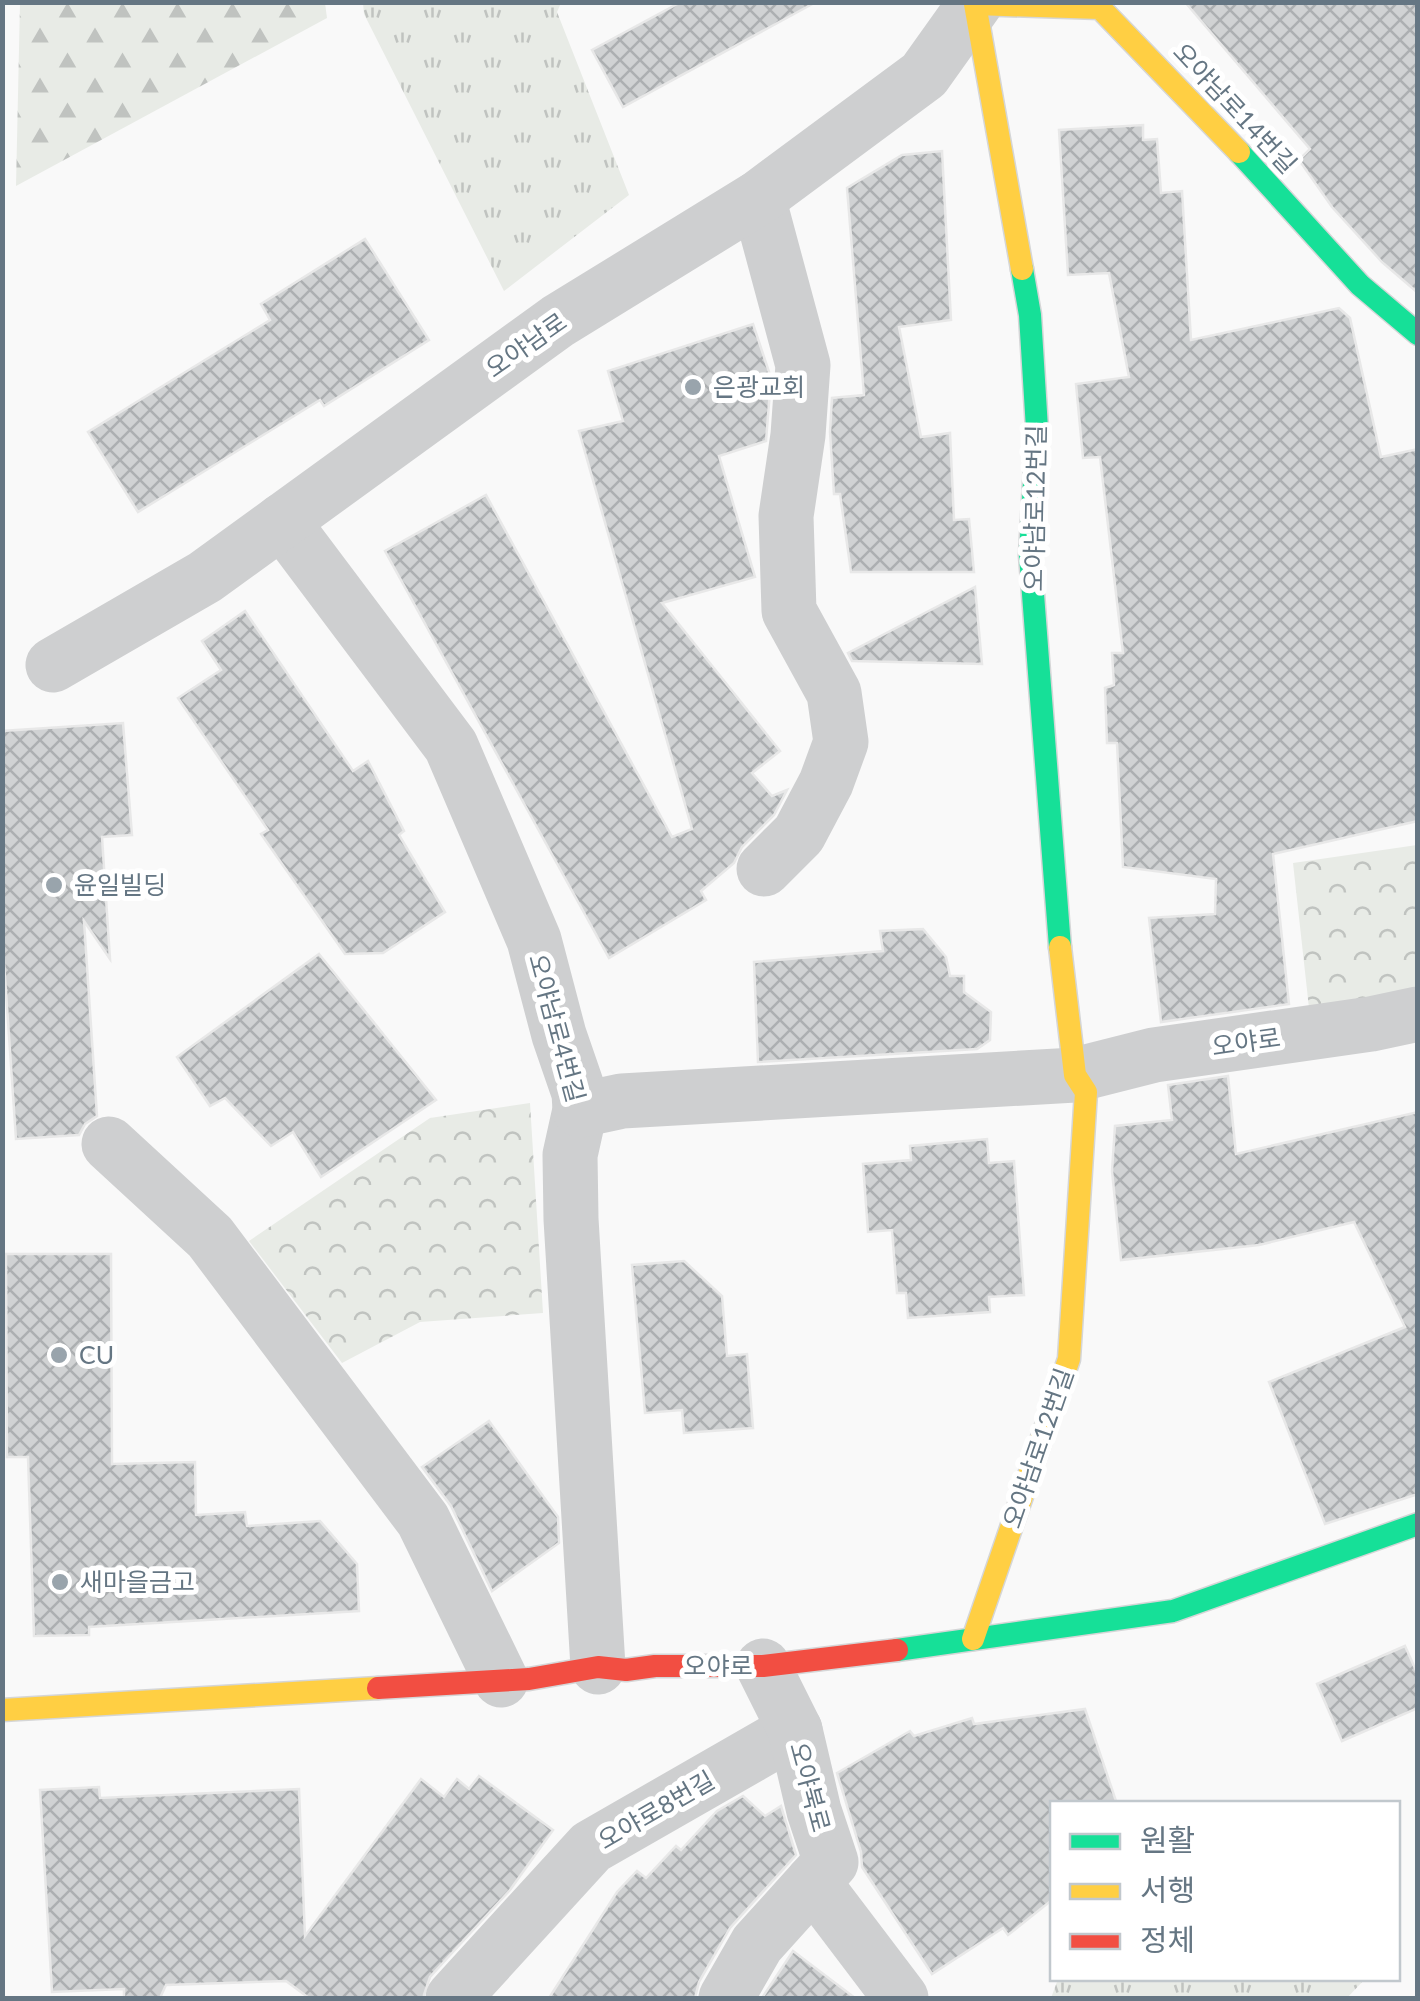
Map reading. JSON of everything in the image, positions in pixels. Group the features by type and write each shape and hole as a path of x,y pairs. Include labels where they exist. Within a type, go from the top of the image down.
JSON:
{"street":[{"name":"오야남로","path":"53,664 205,577 558,321 758,198 924,75 976,3"},
{"name":"오야남로14번길","path":"976,3 1100,8 1194,102 1360,285 1418,334"},
{"name":"오야남로12번길","path":"973,1639 1069,1358 1086,1092 1075,1074 1058,940 1030,555 1037,430 1030,316 976,3"},
{"path":"758,198 803,366 786,516 789,611 834,693 841,742 826,783 799,834 764,869"},
{"name":"오야남로4번길","path":"282,521 451,746 534,940 580,1093 570,1155 571,1219 598,1668"},
{"name":"오야로","path":"1075,1074 1154,1055 1418,1014"},
{"path":"580,1110 622,1101 1075,1074"},
{"path":"109,1144 210,1236 423,1520 501,1680"},
{"name":"오야로","path":"2,1710 530,1679 598,1668 764,1666 973,1639 1173,1611 1418,1524"},
{"name":"오야북로","path":"726,1998 757,1944 831,1862 794,1730 764,1666"},
{"name":"오야로8번길","path":"453,1998 591,1847 794,1730"},
{"path":"812,1882 901,1998"}],"green space":[{"path":"20,3 325,3 327,18 16,186"},
{"path":"363,3 561,3 557,12 629,195 504,291 364,14"},
{"path":"1417,845 1417,996 1310,1017 1293,863"},
{"path":"530,1103 543,1313 420,1322 342,1363 249,1241 430,1118"},
{"path":"1057,1981 1363,1981 1347,1998 1051,1998"}],"building":[{"path":"681,2 816,2 623,107 592,50"},
{"path":"1185,2 1418,2 1418,293 1382,262 1332,207 1299,160 1310,149"},
{"path":"1143,125 1143,140 1157,139 1161,193 1182,191 1191,340 1339,308 1350,318 1381,457 1418,449 1418,821 1273,854 1289,1004 1161,1022 1149,918 1215,914 1216,879 1123,867 1117,743 1107,743 1105,688 1114,685 1112,653 1123,653 1100,457 1083,458 1076,384 1129,377 1109,273 1068,275 1059,130"},
{"path":"942,151 951,320 899,327 921,437 950,433 954,520 969,519 974,572 851,572 840,494 834,494 830,432 832,398 864,395 847,188 902,155"},
{"path":"365,239 429,340 324,406 320,400 138,512 88,432 270,320 261,304"},
{"path":"753,324 771,378 766,441 719,456 755,577 662,603 780,751 752,773 772,796 787,790 774,815 742,847 734,863 701,891 706,900 609,958 385,551 486,495 672,837 692,829 579,431 623,421 608,371"},
{"path":"975,587 982,664 852,661 848,653"},
{"path":"245,611 353,771 368,761 404,831 399,835 445,912 383,953 345,954 261,834 268,830 178,698 221,670 202,641"},
{"name":"윤일빌딩","path":"123,723 132,835 102,837 110,959 84,921 97,1116 85,1124 79,1135 16,1139 2,933 2,731"},
{"path":"923,929 946,957 950,976 964,976 964,992 991,1012 990,1040 977,1049 758,1062 754,962 883,951 880,931"},
{"path":"319,954 436,1100 321,1177 293,1132 271,1146 225,1098 210,1106 177,1057"},
{"path":"1228,1076 1236,1154 1418,1112 1418,1494 1325,1524 1269,1382 1405,1327 1354,1222 1259,1245 1121,1260 1112,1171 1115,1126 1172,1120 1168,1085"},
{"path":"987,1139 989,1163 1014,1161 1024,1295 989,1297 990,1312 908,1318 906,1293 897,1293 892,1230 868,1232 863,1164 911,1160 910,1146"},
{"path":"6,1254 111,1254 112,1464 195,1462 196,1515 245,1512 247,1526 320,1521 357,1564 359,1611 89,1627 89,1635 34,1636 28,1457 7,1457"},
{"path":"684,1261 722,1296 727,1356 747,1354 753,1428 684,1433 682,1410 645,1413 632,1265"},
{"path":"489,1421 558,1517 559,1543 492,1591 451,1506 422,1467"},
{"path":"1405,1646 1418,1675 1418,1708 1342,1741 1317,1684"},
{"path":"1085,1709 1116,1801 1050,1801 1050,1902 1008,1935 1003,1928 932,1974 862,1867 837,1773 910,1731 914,1736 972,1718 974,1724"},
{"path":"479,1776 553,1830 510,1890 430,1977 423,1998 309,1998 286,1981 166,1985 160,1998 124,1998 124,1989 52,1992 40,1790 99,1787 100,1798 299,1789 305,1936 421,1779 444,1797 457,1779 469,1789"},
{"path":"743,1796 765,1816 781,1806 796,1855 730,1928 699,1982 695,1998 549,1998 617,1892 637,1871 646,1878 676,1846 681,1850 717,1811"},
{"path":"793,1951 855,1998 762,1998"}],"traffic: fast":[{"path":"1239,152 1360,285 1418,334"},
{"path":"1022,269 1030,315 1037,429 1030,555 1060,947"},
{"path":"897,1650 1173,1611 1418,1524"}],"traffic: slow":[{"path":"1022,269 975,4 1100,8 1239,152"},
{"path":"973,1639 1069,1359 1086,1092 1075,1075 1060,947"},
{"path":"2,1710 378,1688"}],"traffic: jam":[{"path":"378,1688 529,1679 598,1667 626,1670 655,1666 763,1666 897,1650"}],"place":[{"name":"은광교회","path":"693,387"},
{"name":"윤일빌딩","path":"54,885"},
{"name":"CU","path":"59,1355"},
{"name":"새마을금고","path":"60,1582"}]}
